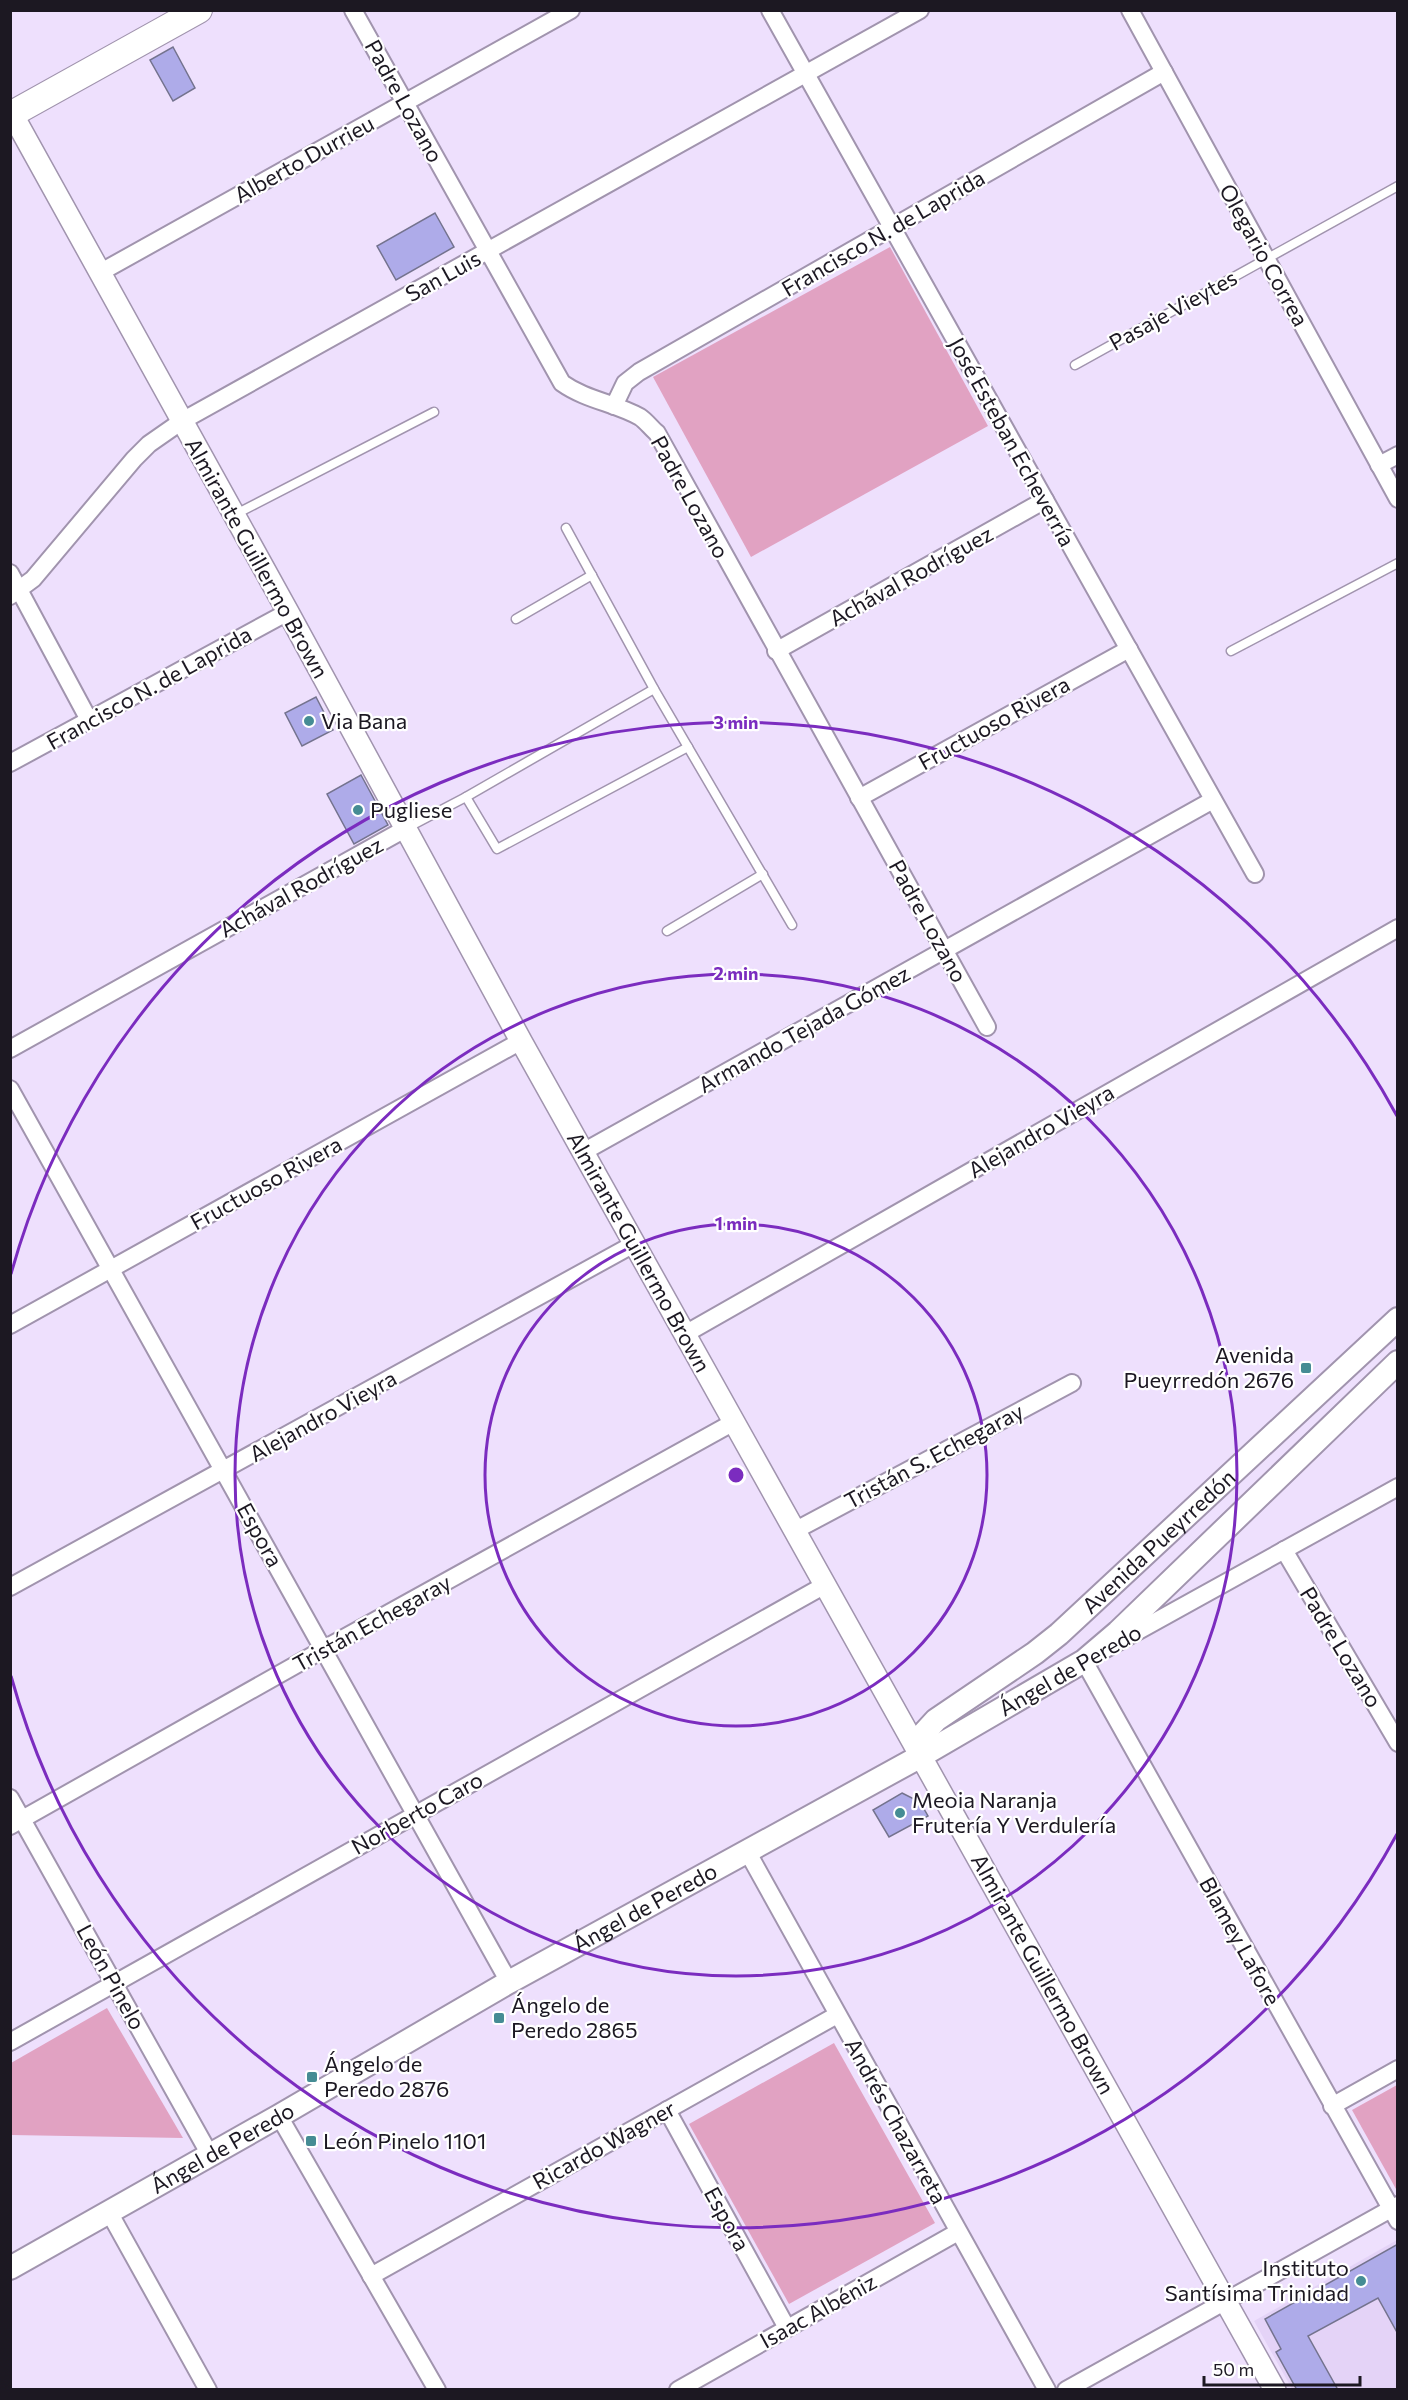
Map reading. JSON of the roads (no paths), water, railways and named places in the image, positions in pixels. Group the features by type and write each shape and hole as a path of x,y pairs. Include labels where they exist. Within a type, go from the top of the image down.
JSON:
{"main road":[{"path":"11,113 192,12"},
{"name":"Avenida Pueyrredón","path":"921,1756 924,1733 936,1720 1035,1653 1059,1634 1398,1319"},
{"name":"Avenida Pueyrredón","path":"1084,1661 1118,1632 1398,1362"},
{"name":"Ángel de Peredo","path":"10,2268 210,2156 509,1982 921,1756 1084,1661"}],"street":[{"name":"Padre Lozano","path":"353,10 562,383 576,393 642,418 657,434 987,1027"},
{"name":"Alberto Durrieu","path":"100,272 571,10"},
{"name":"José Esteban Echeverría","path":"770,10 1255,874"},
{"name":"San Luis","path":"15,593 33,579 134,459 150,444 182,421 920,10"},
{"name":"Olegario Correa","path":"1130,10 1398,499"},
{"name":"Francisco N. de Laprida","path":"614,406 625,383 639,372 1164,72"},
{"name":"Almirante Guillermo Brown","path":"11,113 288,612 521,1041 1275,2390"},
{"path":"1379,465 1398,455"},
{"name":"Achával Rodríguez","path":"776,651 1045,500"},
{"path":"10,573 15,593 89,720"},
{"name":"Francisco N. de Laprida","path":"10,763 288,612"},
{"name":"Fructuoso Rivera","path":"859,798 1128,649"},
{"name":"Armando Tejada Gómez","path":"583,1152 1213,800"},
{"name":"Achával Rodríguez","path":"10,1049 405,829"},
{"name":"Alejandro Vieyra","path":"685,1334 1398,928"},
{"name":"Fructuoso Rivera","path":"10,1325 521,1041"},
{"name":"Espora","path":"10,1089 509,1982"},
{"name":"Alejandro Vieyra","path":"10,1587 634,1244"},
{"name":"Tristán S. Echegaray","path":"796,1530 1072,1383"},
{"name":"Tristán Echegaray","path":"16,1823 734,1422"},
{"name":"Ángel de Peredo","path":"1084,1661 1398,1487"},
{"name":"Padre Lozano","path":"1284,1550 1398,1743"},
{"name":"Norberto Caro","path":"10,2042 825,1585"},
{"name":"Blamey Lafore","path":"1084,1661 1332,2106 1395,2211"},
{"name":"León Pinelo","path":"10,1798 16,1823 115,1984 210,2156"},
{"name":"Andrés Chazarreta","path":"747,1851 1047,2390"},
{"name":"Ricardo Wagner","path":"371,2276 837,2015"},
{"path":"1332,2106 1398,2069"},
{"name":"Espora","path":"667,2110 787,2328"},
{"path":"279,2116 437,2390"},
{"path":"1066,2390 1226,2300 1395,2211"},
{"path":"109,2212 202,2388"},
{"name":"Isaac Albéniz","path":"678,2390 958,2232"}],"lane":[{"name":"Pasaje Vieytes","path":"1075,364 1398,186"},
{"path":"234,515 434,412"},
{"path":"566,528 654,689 792,925"},
{"path":"1231,651 1398,562"},
{"path":"516,619 592,575"},
{"name":"Achával Rodríguez","path":"405,829 466,797 654,689"},
{"path":"466,797 497,849 688,747"},
{"path":"667,931 763,874"}],"place":[{"name":"Via Bana","path":"309,721"},
{"name":"Pugliese","path":"358,810"},
{"name":"Avenida Pueyrredón 2676","path":"1306,1368"},
{"name":"Meoia Naranja Frutería Y Verdulería","path":"900,1813"},
{"name":"Ángelo de Peredo 2865","path":"499,2018"},
{"name":"Ángelo de Peredo 2876","path":"312,2077"},
{"name":"León Pinelo 1101","path":"311,2141"},
{"name":"Instituto Santísima Trinidad","path":"1361,2281"}]}
